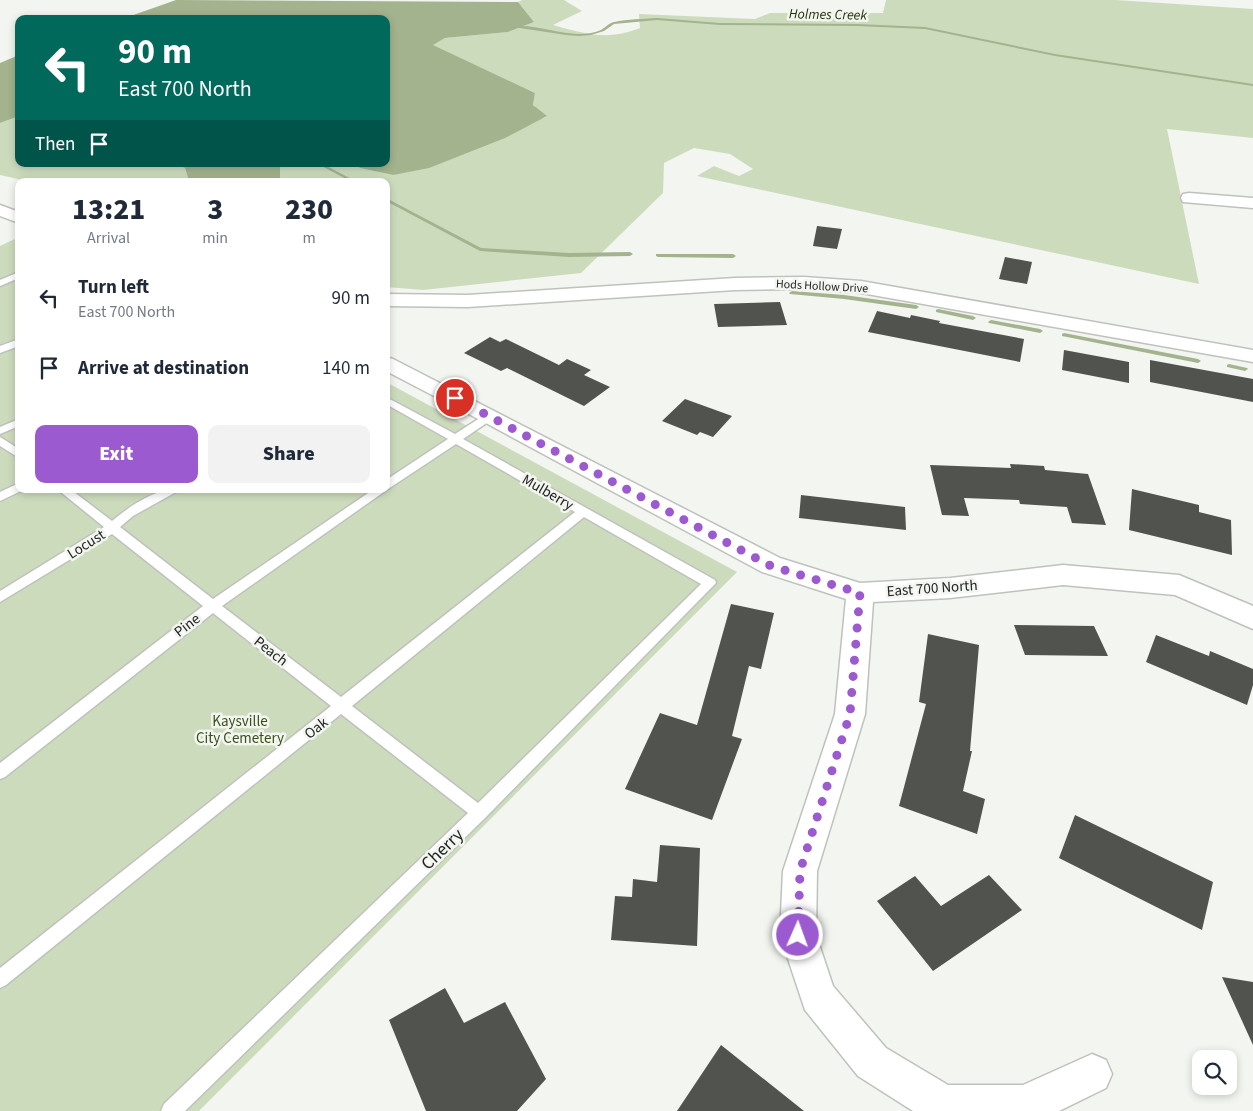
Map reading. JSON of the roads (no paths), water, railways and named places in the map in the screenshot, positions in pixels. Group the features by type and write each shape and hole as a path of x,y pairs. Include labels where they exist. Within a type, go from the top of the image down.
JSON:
{"street":[{"path":"1189,198 1253,203"},
{"path":"0,210 15,216"},
{"name":"Hods Hollow Drive","path":"390,300 468,301 669,287 804,283 861,287 1253,356"},
{"name":"East 700 North","path":"390,365 490,416 771,566 860,593 950,588 1063,575 1179,586 1253,618"},
{"path":"860,593 850,714 800,871 798,935 818,997 872,1062 943,1106 1025,1106 1092,1074"}],"lane":[{"path":"0,283 15,277"},
{"path":"0,350 15,344"},
{"name":"Mulberry","path":"390,402 710,584"},
{"path":"390,483 490,416"},
{"path":"0,431 15,424"},
{"path":"0,440 15,452"},
{"path":"0,497 15,489"},
{"name":"Peach","path":"68,493 479,813"},
{"name":"Locust","path":"0,597 112,528 129,513 165,493"},
{"name":"Pine","path":"0,772 212,606 376,493"},
{"name":"Oak","path":"0,979 584,512"},
{"name":"Cherry","path":"171,1111 479,813 710,584"}],"waterway":[{"name":"Holmes Creek","path":"515,27 579,35 603,30 613,23 657,19 720,24 857,25 925,28 1055,55 1253,85"},
{"path":"326,167 347,178"},
{"path":"390,201 480,249 569,255 630,254"},
{"path":"658,255 733,256"},
{"path":"792,293 844,297 916,307"},
{"path":"938,311 973,318"},
{"path":"991,322 1040,331"},
{"path":"1064,335 1198,361"},
{"path":"1229,366 1245,369"}],"park label":[{"name":"Kaysville City Cemetery","path":"240,730"}]}
